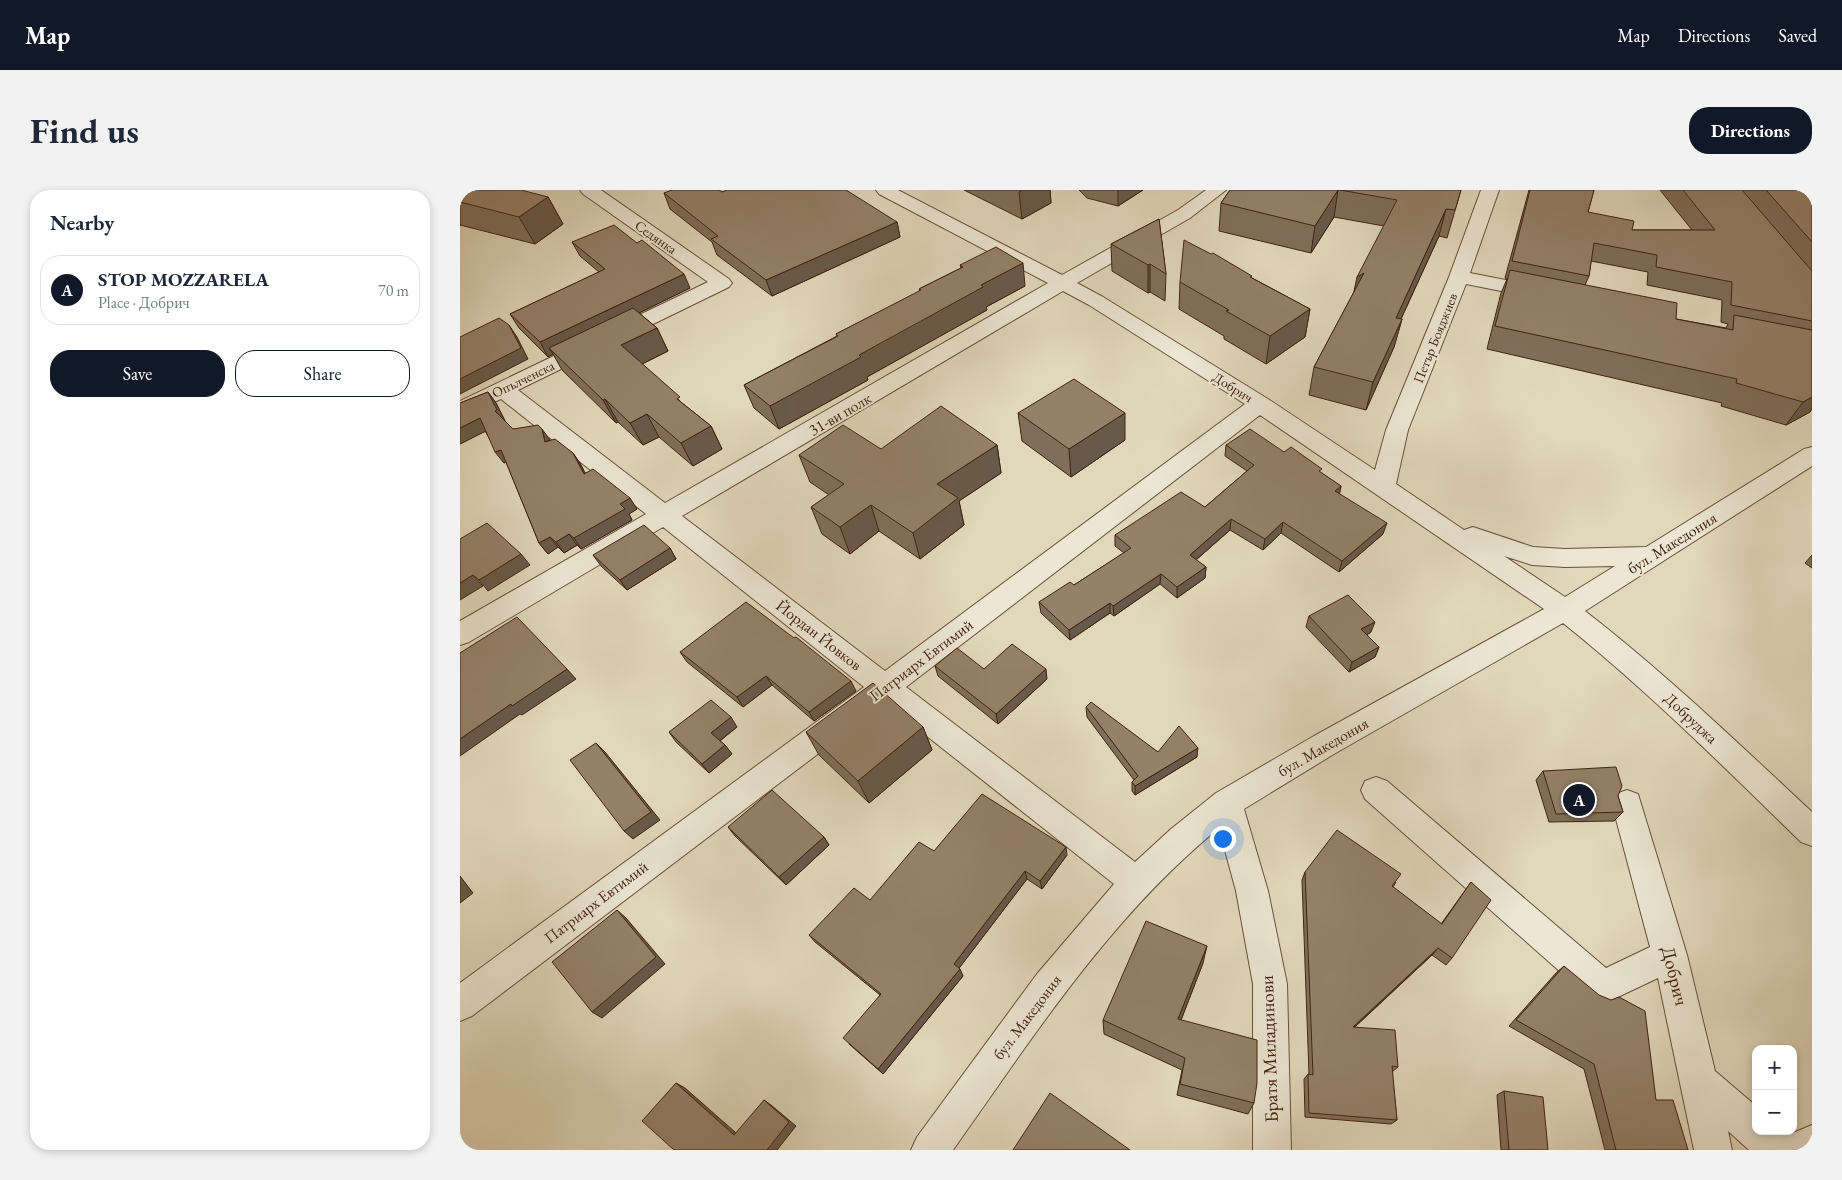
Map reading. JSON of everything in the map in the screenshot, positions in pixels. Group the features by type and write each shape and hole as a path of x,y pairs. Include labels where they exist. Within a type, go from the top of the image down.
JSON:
{"street":[{"name":"Седянка","path":"589,190 722,283"},
{"name":"Добрич","path":"885,190 1096,301 1260,404 1565,610"},
{"name":"31-ви полк","path":"460,634 1184,214 1217,190"},
{"name":"Петър Бояджиев","path":"1383,487 1397,430 1459,277 1490,190"},
{"path":"1459,277 1555,296"},
{"name":"Опълченска","path":"460,410 722,283"},
{"name":"Йордан Йовков","path":"502,389 1136,882"},
{"name":"Патриарх Евтимий","path":"460,1004 1260,404"},
{"name":"бул. Македония","path":"930,1150 1049,986 1136,882 1182,838 1227,803 1324,745 1565,610 1812,455"},
{"path":"1430,518 1497,546 1532,556 1566,558 1652,556"},
{"name":"Добруджа","path":"1565,610 1622,655 1676,703 1812,832"},
{"path":"1376,790 1603,987 1670,955"},
{"name":"Братя Миладинови","path":"1227,803 1252,890 1270,984 1272,1150"},
{"name":"Добрич","path":"1627,804 1670,955 1700,1082 1713,1150"},
{"path":"1700,1082 1752,1128"},
{"path":"1760,1135 1777,1150"},
{"path":"1797,1150 1812,1144"}],"building":[{"path":"460,190 521,190 548,197 519,217 460,202"},
{"path":"672,190 719,190 722,192 727,190 846,190 897,222 766,280 711,239 718,236 664,193"},
{"path":"1230,190 1338,190 1315,226 1221,203"},
{"path":"1340,190 1461,190 1455,210 1446,209 1396,318 1402,319 1373,382 1314,367 1364,273 1357,277 1397,200"},
{"path":"1530,190 1594,190 1588,212 1634,221 1632,230 1715,230 1683,190 1742,190 1812,271 1812,321 1731,305 1732,282 1656,267 1657,255 1594,243 1589,276 1512,261"},
{"path":"1766,190 1812,190 1812,242"},
{"path":"1159,219 1166,274 1111,244"},
{"path":"614,225 637,243 642,240 684,274 540,342 510,314 605,269 572,242"},
{"path":"1184,240 1211,254 1213,253 1252,276 1250,277 1310,309 1270,336 1180,282"},
{"path":"996,247 1023,263 859,355 861,357 770,406 744,385 838,336 836,334 921,290 919,289 963,267 960,265"},
{"path":"1510,270 1677,303 1676,319 1733,330 1734,315 1812,330 1812,397 1803,402 1736,383 1737,379 1495,326"},
{"path":"633,308 657,328 621,345 680,397 677,399 711,426 681,443 647,414 630,423 549,348"},
{"path":"499,318 509,325 521,348 460,379 460,337"},
{"path":"1074,379 1125,413 1069,449 1018,413"},
{"path":"488,392 497,410 495,411 513,429 538,425 542,429 545,442 555,439 573,453 584,474 593,469 630,498 620,504 625,509 574,538 569,534 556,542 550,537 539,543 501,450 495,452 480,418 460,428 460,403"},
{"path":"941,406 997,445 937,484 958,498 913,533 871,505 840,527 811,507 844,484 799,455 843,425 881,449"},
{"path":"1250,429 1284,452 1291,447 1322,469 1319,471 1341,486 1335,491 1387,523 1342,561 1283,522 1265,539 1231,519 1190,555 1206,567 1177,587 1161,574 1113,606 1110,603 1069,630 1039,602 1070,582 1074,585 1131,548 1115,535 1181,492 1205,507 1254,465 1226,445"},
{"path":"487,523 521,554 479,580 473,575 460,583 460,539"},
{"path":"644,525 670,548 620,580 593,555"},
{"path":"1348,595 1375,622 1361,629 1379,647 1352,662 1309,616"},
{"path":"746,602 794,638 796,637 851,681 809,712 766,676 737,697 680,652"},
{"path":"517,617 567,669 460,739 460,653"},
{"path":"1012,644 1046,669 996,714 935,666 957,648 984,669"},
{"path":"873,683 923,727 858,781 806,732"},
{"path":"711,700 731,717 711,733 725,745 702,764 669,732"},
{"path":"1091,702 1158,752 1179,726 1198,748 1135,786 1132,782 1138,776 1086,707"},
{"path":"596,743 651,812 624,831 570,760"},
{"path":"1616,767 1622,786 1618,796 1623,812 1556,814 1543,771"},
{"path":"772,790 824,837 779,877 728,827"},
{"path":"982,794 1066,847 1040,881 1025,871 954,964 960,969 878,1069 843,1038 881,994 809,935 854,888 870,900 919,842 934,851"},
{"path":"1337,830 1401,874 1392,886 1442,924 1471,882 1491,900 1452,958 1438,948 1353,1027 1395,1030 1398,1067 1392,1066 1397,1120 1309,1113 1308,1074 1313,1075 1305,872"},
{"path":"617,910 656,957 592,1012 552,962"},
{"path":"1146,921 1207,946 1178,1019 1257,1040 1257,1083 1254,1103 1180,1084 1185,1058 1103,1020"},
{"path":"1564,966 1599,995 1611,1000 1619,997 1645,1011 1656,1100 1673,1100 1688,1150 1616,1150 1594,1064 1516,1020"},
{"path":"676,1083 734,1135 764,1100 789,1122 767,1150 674,1150 642,1121"},
{"path":"1504,1091 1543,1097 1548,1150 1509,1150"},
{"path":"1050,1093 1130,1150 1013,1150"}],"place":[{"name":"STOP MOZZARELA","path":"1579,800"}]}
